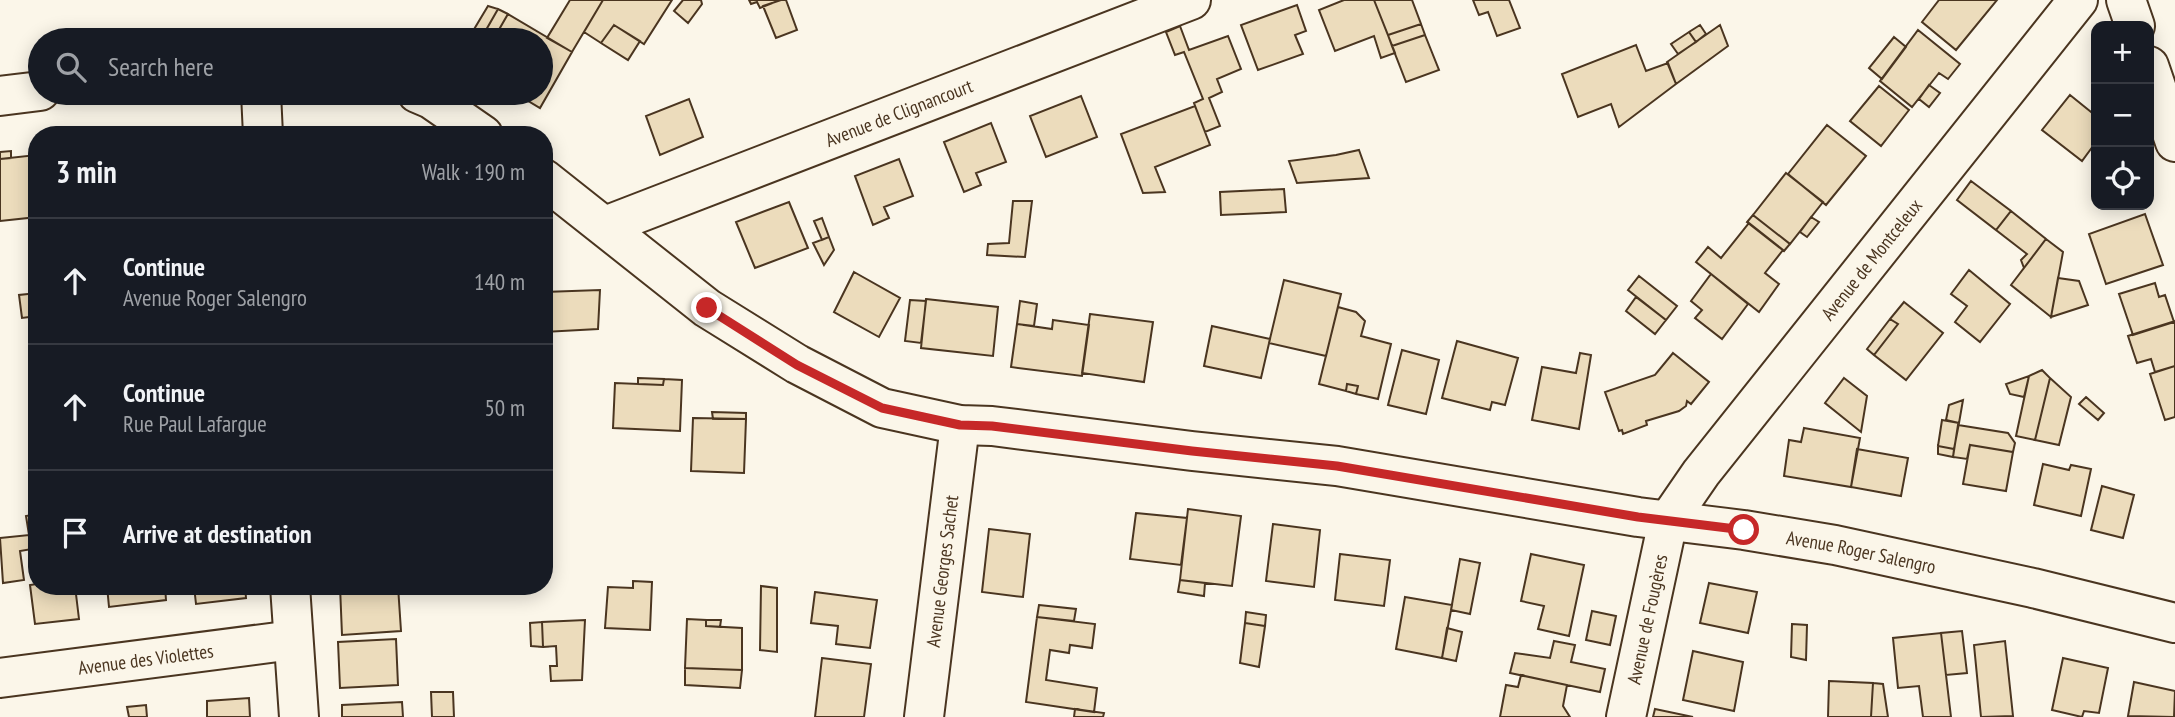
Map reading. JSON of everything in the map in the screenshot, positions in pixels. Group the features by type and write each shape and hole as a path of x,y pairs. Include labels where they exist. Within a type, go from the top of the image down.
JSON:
{"street":[{"name":"Avenue de Clignancourt","path":"605,226 1191,0"},
{"name":"Avenue de Montceleux","path":"1668,521 1701,473 2078,0"},
{"path":"2126,0 2133,21"},
{"path":"2154,81 2175,142"},
{"path":"0,96 28,92"},
{"path":"262,105 263,126"},
{"path":"440,105 470,126"},
{"name":"Avenue Roger Salengro","path":"553,186 707,308 797,365 882,408 960,425 992,426 1337,466 1638,517 1835,545 2175,623"},
{"name":"Avenue Georges Sachet","path":"924,717 960,425"},
{"name":"Avenue de Fougères","path":"1626,717 1668,521"},
{"path":"290,595 299,717"},
{"name":"Avenue des Violettes","path":"0,678 293,640"}],"building":[{"path":"570,0 603,0 572,52 553,41 553,28"},
{"path":"603,0 672,0 644,44 614,25 601,43 584,32"},
{"path":"683,0 701,0 702,4 688,23 674,11"},
{"path":"749,0 780,0 760,8 757,2 751,4"},
{"path":"786,0 797,30 776,38 763,6"},
{"path":"1344,0 1374,0 1395,53 1381,58 1374,36 1335,51 1319,10"},
{"path":"1374,0 1412,0 1421,24 1388,35"},
{"path":"1473,0 1509,0 1520,28 1497,36 1488,12 1479,15"},
{"path":"1939,0 1997,0 1956,50 1922,22"},
{"path":"1297,5 1306,31 1295,35 1303,54 1258,70 1241,25"},
{"path":"488,6 498,9 487,28 475,28"},
{"path":"498,9 508,14 500,28 487,28"},
{"path":"508,14 532,28 500,28"},
{"path":"1421,24 1425,35 1392,46 1388,35"},
{"path":"614,25 640,41 628,60 601,43"},
{"path":"1700,25 1706,34 1696,42 1689,32"},
{"path":"1720,25 1728,46 1676,84 1667,62"},
{"path":"1180,26 1189,50 1228,36 1241,69 1217,79 1222,92 1209,98 1220,126 1205,132 1194,103 1203,99 1184,52 1175,55 1166,32"},
{"path":"1918,30 1960,64 1948,79 1939,73 1912,107 1880,81"},
{"path":"1689,32 1696,42 1678,54 1671,44"},
{"path":"1425,35 1439,70 1406,82 1392,46"},
{"path":"1894,37 1906,47 1882,79 1869,68"},
{"path":"553,41 572,52 553,85"},
{"path":"1636,45 1646,71 1668,63 1676,84 1619,127 1611,104 1578,117 1562,74"},
{"path":"1929,85 1940,93 1929,107 1919,99"},
{"path":"1879,86 1909,110 1881,146 1850,121"},
{"path":"2070,95 2091,112 2091,149 2082,161 2042,130"},
{"path":"1081,96 1097,137 1046,157 1030,116"},
{"path":"689,99 703,137 660,155 646,116"},
{"path":"1195,106 1210,145 1155,167 1165,192 1143,193 1121,134"},
{"path":"991,123 1006,162 976,173 981,185 964,192 944,142"},
{"path":"1827,125 1866,156 1826,205 1788,174"},
{"path":"1359,150 1369,178 1297,183 1289,161 1336,155"},
{"path":"11,151 11,158 0,159 0,152"},
{"path":"28,156 28,218 0,221 0,159"},
{"path":"899,159 913,196 884,207 889,218 873,225 855,176"},
{"path":"1786,173 1823,202 1790,244 1753,215"},
{"path":"1971,181 2011,211 1996,230 1957,200"},
{"path":"1284,189 1286,212 1221,215 1220,192"},
{"path":"1013,201 1032,201 1025,257 987,255 988,244 1009,243"},
{"path":"789,202 808,248 755,268 736,222"},
{"path":"2011,211 2046,239 2024,268 2021,260 2027,254 1996,230"},
{"path":"2145,214 2163,265 2106,284 2089,234"},
{"path":"1753,215 1790,244 1784,251 1747,222"},
{"path":"1811,217 1819,222 1807,237 1800,232"},
{"path":"822,218 829,237 822,240 814,221"},
{"path":"1749,223 1783,250 1765,273 1779,284 1759,312 1696,262 1708,247 1721,258"},
{"path":"829,237 834,250 824,265 813,243"},
{"path":"2046,239 2063,252 2051,317 2011,285"},
{"path":"1969,270 2010,304 1980,342 1955,322 1967,306 1951,294"},
{"path":"854,272 900,298 879,337 834,312"},
{"path":"1711,274 1748,304 1722,339 1695,318 1702,310 1691,301"},
{"path":"1639,276 1677,306 1666,320 1628,290"},
{"path":"2058,278 2079,281 2088,305 2051,317"},
{"path":"1284,280 1341,294 1326,356 1269,343"},
{"path":"2155,283 2159,297 2165,295 2174,322 2133,335 2119,294"},
{"path":"600,290 598,329 553,332 553,292"},
{"path":"28,294 28,317 22,318 19,295"},
{"path":"1636,297 1666,320 1655,334 1626,311"},
{"path":"926,299 998,307 993,356 921,348"},
{"path":"910,300 926,301 921,343 905,341"},
{"path":"1020,301 1037,304 1034,326 1017,324"},
{"path":"1904,302 1943,333 1906,380 1874,355 1898,324 1890,319"},
{"path":"1338,307 1356,312 1365,321 1361,336 1391,344 1378,399 1356,394 1358,386 1347,384 1346,391 1319,384"},
{"path":"1090,314 1153,322 1144,382 1082,373"},
{"path":"1890,319 1898,324 1874,355 1867,349"},
{"path":"1053,320 1089,325 1082,376 1011,367 1017,324 1052,329"},
{"path":"2175,321 2175,366 2155,372 2151,359 2137,363 2128,336"},
{"path":"1212,326 1270,339 1261,378 1204,366"},
{"path":"1457,341 1518,358 1505,405 1492,402 1490,410 1442,398"},
{"path":"1402,350 1439,360 1426,414 1388,405"},
{"path":"1580,353 1591,355 1579,429 1532,420 1542,367 1576,373"},
{"path":"1673,353 1709,382 1691,404 1687,401 1686,406 1679,411 1646,421 1647,425 1623,434 1622,430 1619,431 1605,392 1655,375"},
{"path":"2175,366 2175,417 2165,420 2150,374"},
{"path":"2042,370 2050,378 2035,440 2016,436 2029,376"},
{"path":"2029,376 2024,397 2010,394 2006,384"},
{"path":"638,378 664,379 663,385 638,384"},
{"path":"1844,378 1867,396 1861,432 1825,403"},
{"path":"2050,378 2071,397 2059,445 2035,440"},
{"path":"664,379 682,380 680,431 613,428 615,383 663,385"},
{"path":"1347,384 1358,386 1356,394 1346,391"},
{"path":"2086,397 2104,413 2098,420 2079,404"},
{"path":"1963,400 1959,423 1946,420 1949,405"},
{"path":"712,412 746,413 746,419 713,419"},
{"path":"693,418 746,419 744,473 691,471"},
{"path":"1942,420 1959,423 1954,449 1938,446"},
{"path":"1958,425 2008,433 2015,443 2013,452 1970,445 1967,459 1953,457"},
{"path":"1804,428 1860,438 1851,487 1784,476 1789,440 1801,442"},
{"path":"1970,445 2013,452 2006,491 1963,484"},
{"path":"1938,446 1954,449 1953,457 1938,454"},
{"path":"1857,449 1908,458 1901,496 1851,487"},
{"path":"2043,464 2069,470 2071,465 2091,469 2081,516 2034,505"},
{"path":"2102,486 2134,495 2123,538 2091,530"},
{"path":"1188,509 1241,516 1232,586 1180,580"},
{"path":"1136,513 1187,518 1181,565 1130,559"},
{"path":"1273,524 1320,530 1314,587 1266,581"},
{"path":"989,529 1030,534 1023,597 982,592"},
{"path":"28,535 28,550 20,551 24,580 3,583 0,538"},
{"path":"1340,554 1390,560 1384,606 1335,600"},
{"path":"1531,554 1584,565 1569,636 1538,629 1544,606 1521,601"},
{"path":"1460,559 1480,563 1470,614 1451,610"},
{"path":"1180,580 1205,583 1204,596 1178,592"},
{"path":"633,581 652,582 650,630 605,628 608,587 633,588"},
{"path":"1709,583 1757,592 1748,633 1700,623"},
{"path":"761,586 777,588 777,652 760,650"},
{"path":"815,592 877,600 870,648 836,644 838,626 811,623"},
{"path":"31,595 76,595 79,619 35,624"},
{"path":"108,595 166,595 166,600 109,607"},
{"path":"195,595 246,595 246,598 196,604"},
{"path":"340,595 399,595 401,631 342,635"},
{"path":"1405,597 1452,605 1442,658 1396,649"},
{"path":"1039,605 1076,609 1074,621 1037,617"},
{"path":"1592,611 1616,616 1610,645 1586,640"},
{"path":"1246,612 1266,615 1265,626 1245,623"},
{"path":"1037,617 1095,624 1092,648 1070,645 1069,653 1050,650 1046,680 1097,688 1094,712 1026,702"},
{"path":"687,619 706,620 706,626 742,628 742,670 685,668"},
{"path":"585,620 582,680 551,681 550,666 557,666 556,646 543,647 542,622"},
{"path":"706,620 721,620 720,627 706,626"},
{"path":"542,622 543,647 531,646 530,623"},
{"path":"1245,623 1265,626 1259,667 1240,663"},
{"path":"1792,624 1807,625 1806,660 1791,657"},
{"path":"1447,628 1462,632 1456,661 1442,658"},
{"path":"1962,631 1967,673 1946,675 1941,633"},
{"path":"1941,633 1951,717 1923,717 1919,686 1898,688 1893,638"},
{"path":"396,639 398,685 340,688 338,642"},
{"path":"1554,641 1575,645 1571,662 1605,669 1600,692 1510,673 1515,653 1550,658"},
{"path":"2005,641 2013,716 1981,717 1974,645"},
{"path":"1693,651 1743,662 1734,711 1683,700"},
{"path":"822,658 871,664 864,717 815,717"},
{"path":"2063,658 2108,668 2099,713 2084,711 2082,717 2052,710"},
{"path":"685,668 742,670 740,688 685,685"},
{"path":"1521,675 1567,685 1563,706 1570,717 1500,717 1506,685 1518,687"},
{"path":"1829,681 1873,683 1871,717 1828,717"},
{"path":"2134,682 2175,691 2174,717 2128,716"},
{"path":"1873,683 1883,684 1888,717 1871,717"},
{"path":"431,692 453,692 454,717 432,717"},
{"path":"249,698 250,717 207,717 207,701"},
{"path":"402,702 403,717 342,717 342,705"},
{"path":"146,705 147,717 129,717 127,707"},
{"path":"1075,709 1104,713 1103,717 1074,717"},
{"path":"1655,709 1693,717 1653,717"}],"route":[{"path":"707,308 797,365 882,408 960,425 992,426 1337,466 1638,517 1744,530"}]}
